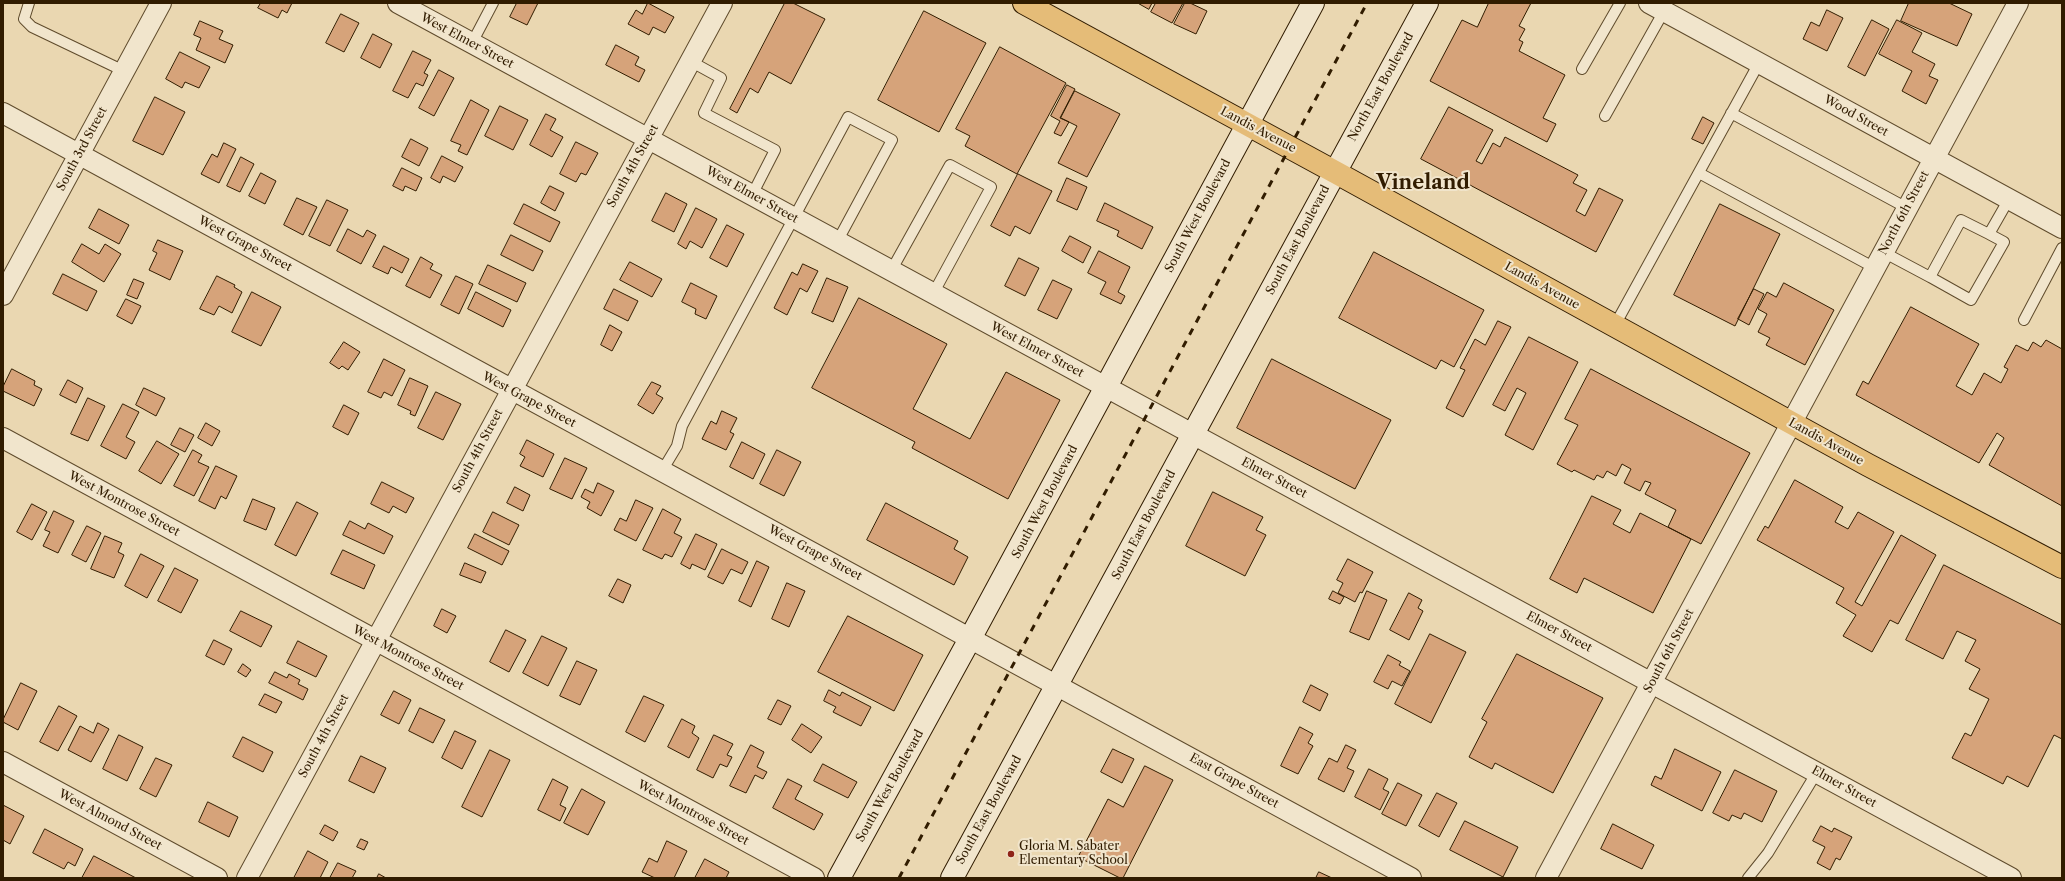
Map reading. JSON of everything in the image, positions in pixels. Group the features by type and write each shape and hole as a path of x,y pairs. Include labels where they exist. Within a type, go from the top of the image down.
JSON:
{"main road":[{"name":"Landis Avenue","path":"1024,3 1248,124 1868,465 2062,567"},
{"name":"South West Boulevard","path":"839,878 971,638 1313,3"},
{"name":"North East Boulevard","path":"1335,172 1427,3"},
{"name":"South East Boulevard","path":"952,878 1335,172"}],"street":[{"name":"South 3rd Street","path":"3,294 161,3"},
{"name":"West Elmer Street","path":"398,3 1106,388"},
{"name":"South 4th Street","path":"247,878 722,3"},
{"name":"North 6th Street","path":"1791,423 2018,3"},
{"name":"Wood Street","path":"1657,7 2062,227"},
{"name":"West Grape Street","path":"3,113 662,472 1057,684"},
{"name":"Elmer Street","path":"1106,388 1652,682 2011,878"},
{"name":"South 6th Street","path":"1546,878 1791,423"},
{"name":"West Montrose Street","path":"3,438 814,878"},
{"name":"East Grape Street","path":"1057,684 1411,878"},
{"name":"West Almond Street","path":"3,762 217,878"}],"lane":[{"path":"29,3 24,19 32,27 124,71"},
{"path":"472,43 493,3"},
{"path":"1582,70 1620,3"},
{"path":"1605,116 1657,7"},
{"path":"690,62 721,78 704,113 775,150 752,195"},
{"path":"1614,326 1759,63"},
{"path":"1731,113 1907,208"},
{"path":"662,472 677,446 682,426 848,117 892,140 837,242"},
{"path":"891,271 950,165 964,172 991,187 933,294"},
{"path":"1699,173 1879,260 1930,277 1971,300 2004,242 1962,220 1930,277"},
{"path":"1990,234 2009,199"},
{"path":"2024,320 2062,248"},
{"path":"1748,878 1768,853 1817,772"}],"building":[{"path":"261,3 292,3 287,13 282,10 278,18 258,8"},
{"path":"517,3 538,3 527,25 510,17"},
{"path":"648,3 674,17 665,33 653,27 649,35 628,24 636,10 642,14"},
{"path":"785,3 793,3 825,19 791,84 769,72 758,93 750,88 737,113 730,109"},
{"path":"1138,3 1152,3 1149,9"},
{"path":"1156,3 1183,3 1172,23 1151,12"},
{"path":"1185,3 1190,3 1207,11 1196,34 1174,24"},
{"path":"1489,3 1531,3 1519,26 1525,29 1519,40 1523,42 1519,51 1565,75 1543,118 1556,124 1547,142 1430,81 1462,20 1477,27"},
{"path":"1909,3 1949,3 1972,14 1957,46 1901,21"},
{"path":"1827,10 1843,18 1827,51 1803,39 1811,22 1819,26"},
{"path":"924,11 986,43 939,132 878,100"},
{"path":"341,14 359,23 344,52 326,43"},
{"path":"1872,20 1889,29 1865,76 1848,67"},
{"path":"1897,20 1922,33 1912,52 1935,64 1929,76 1938,80 1926,104 1902,91 1912,71 1879,54"},
{"path":"200,21 223,31 219,39 233,45 225,63 196,50 201,38 194,35"},
{"path":"373,34 392,44 380,68 361,58"},
{"path":"616,45 639,57 635,65 645,70 639,82 606,65"},
{"path":"1000,47 1066,83 1017,174 965,146 970,136 956,129"},
{"path":"413,51 431,60 424,73 428,75 423,86 416,83 408,98 393,91"},
{"path":"180,52 210,67 199,88 185,82 182,88 166,79"},
{"path":"439,70 454,78 434,116 419,108"},
{"path":"1067,85 1075,89 1060,118 1069,122 1061,136 1054,133 1060,121 1051,116"},
{"path":"1075,91 1120,114 1087,177 1058,163 1077,126 1061,118"},
{"path":"155,97 185,112 163,155 133,141"},
{"path":"471,100 489,110 467,155 458,151 461,145 451,141"},
{"path":"500,106 528,120 513,150 485,136"},
{"path":"1449,107 1493,130 1476,161 1482,164 1493,143 1500,147 1505,137 1578,175 1573,183 1587,190 1576,211 1585,216 1599,188 1623,200 1596,252 1421,159"},
{"path":"546,114 556,119 550,130 563,137 552,157 530,145"},
{"path":"1703,117 1714,123 1703,144 1692,139"},
{"path":"411,139 428,148 419,166 402,157"},
{"path":"576,142 598,153 586,175 581,173 576,182 560,174"},
{"path":"224,143 236,149 219,183 201,174 212,154 217,157"},
{"path":"442,156 463,167 455,182 443,176 440,183 431,178"},
{"path":"241,157 254,164 240,192 227,186"},
{"path":"402,168 422,178 416,191 405,186 403,191 393,186"},
{"path":"261,173 276,181 265,204 249,196"},
{"path":"1018,174 1052,191 1030,234 1015,226 1010,236 991,226"},
{"path":"1067,178 1087,187 1077,210 1057,201"},
{"path":"550,186 564,193 555,211 541,203"},
{"path":"666,193 687,204 674,232 652,221"},
{"path":"297,198 317,207 303,235 284,225"},
{"path":"327,200 348,210 330,246 309,236"},
{"path":"1105,203 1153,227 1142,249 1117,236 1119,231 1097,221"},
{"path":"524,204 560,222 550,242 514,224"},
{"path":"1720,204 1780,234 1735,326 1674,295"},
{"path":"696,208 717,219 702,248 690,241 686,249 678,244"},
{"path":"99,209 129,225 119,244 89,228"},
{"path":"727,225 744,234 727,267 710,258"},
{"path":"348,229 363,237 367,230 376,235 361,264 337,251"},
{"path":"511,235 543,251 533,271 501,255"},
{"path":"1070,236 1091,247 1083,263 1062,251"},
{"path":"158,240 183,251 170,280 149,270 157,253 153,251"},
{"path":"82,244 99,254 105,244 121,254 104,282 72,262"},
{"path":"384,246 409,259 402,273 391,267 388,274 373,267"},
{"path":"1099,251 1130,267 1118,292 1125,296 1121,304 1100,294 1106,282 1088,273"},
{"path":"1374,252 1484,310 1454,367 1441,360 1436,369 1339,318"},
{"path":"421,257 433,264 430,269 442,275 430,298 406,286"},
{"path":"1019,258 1039,268 1025,296 1005,286"},
{"path":"630,262 662,279 652,297 620,280"},
{"path":"803,264 818,271 807,292 800,288 787,315 774,308 792,272 797,275"},
{"path":"488,265 526,283 517,302 479,284"},
{"path":"63,274 97,291 87,311 53,294"},
{"path":"217,276 235,285 234,287 242,292 232,313 219,306 214,315 200,309"},
{"path":"456,276 473,284 459,314 441,305"},
{"path":"827,278 848,287 833,322 812,313"},
{"path":"134,279 144,283 137,299 127,295"},
{"path":"1053,280 1072,289 1057,319 1038,310"},
{"path":"691,283 717,296 706,319 695,314 696,309 682,302"},
{"path":"1784,283 1834,310 1805,365 1766,345 1770,338 1758,332 1767,314 1758,309 1767,292 1776,297"},
{"path":"614,289 638,301 628,321 604,309"},
{"path":"1754,289 1764,294 1749,325 1738,319"},
{"path":"252,292 281,307 261,346 232,332"},
{"path":"476,292 511,310 503,327 468,309"},
{"path":"859,298 947,344 913,409 970,439 1006,372 1060,400 1008,499 912,448 915,442 812,388"},
{"path":"126,299 141,306 132,324 117,316"},
{"path":"1911,307 1979,344 1956,386 1972,395 1984,373 2001,383 2008,369 2004,367 2016,345 2028,351 2033,342 2041,347 2046,340 2062,349 2062,506 1989,465 2004,438 1997,433 1979,463 1856,395 1863,381 1868,384"},
{"path":"1498,321 1511,327 1463,417 1446,408 1465,370 1460,368 1475,339 1485,345"},
{"path":"610,325 622,332 612,351 601,345"},
{"path":"1529,337 1578,362 1533,450 1505,435 1526,393 1517,388 1505,411 1493,405"},
{"path":"344,342 360,352 348,370 342,366 339,369 330,363"},
{"path":"384,359 405,370 392,396 384,392 381,398 368,392"},
{"path":"1272,359 1391,420 1355,489 1237,428"},
{"path":"12,369 35,381 34,385 42,389 34,406 3,391 3,387"},
{"path":"1591,369 1750,453 1701,544 1668,527 1676,510 1645,494 1651,483 1645,481 1640,491 1624,483 1631,469 1622,464 1616,476 1607,471 1603,478 1597,475 1594,480 1574,470 1572,472 1557,464 1578,425 1565,419"},
{"path":"410,378 428,386 415,416 410,414 411,411 398,405"},
{"path":"68,380 83,388 76,403 60,395"},
{"path":"652,382 661,386 656,394 663,398 653,414 638,405"},
{"path":"144,388 165,398 156,416 136,405"},
{"path":"436,392 461,404 443,440 418,428"},
{"path":"88,398 105,406 88,441 71,434"},
{"path":"123,404 139,412 126,437 135,442 126,459 101,446"},
{"path":"344,405 359,413 348,435 333,427"},
{"path":"722,411 737,418 730,432 734,434 726,450 702,439 711,421 716,424"},
{"path":"206,423 220,431 212,446 198,438"},
{"path":"180,428 194,435 185,452 171,445"},
{"path":"527,440 554,454 543,477 520,466 525,457 520,454"},
{"path":"157,441 179,454 161,484 139,471"},
{"path":"742,442 765,454 753,479 730,467"},
{"path":"193,450 202,455 198,462 209,467 194,496 174,486"},
{"path":"777,450 801,462 784,496 760,484"},
{"path":"565,458 587,468 572,499 550,489"},
{"path":"216,466 237,476 226,499 221,496 215,509 199,501"},
{"path":"1795,480 1843,507 1835,522 1848,529 1858,512 1894,532 1855,602 1862,606 1901,535 1936,555 1898,624 1890,620 1872,652 1843,636 1856,615 1836,603 1844,588 1757,540 1765,526 1768,528"},
{"path":"382,482 414,498 406,513 393,506 389,513 371,504"},
{"path":"598,483 614,491 601,516 587,508 590,502 581,497 585,489 593,493"},
{"path":"515,487 530,495 523,511 507,503"},
{"path":"1213,492 1263,517 1256,530 1266,535 1245,576 1186,546"},
{"path":"1592,496 1621,510 1613,524 1630,533 1640,513 1691,539 1653,613 1584,578 1577,593 1550,579"},
{"path":"253,499 275,508 266,530 244,521"},
{"path":"636,500 653,508 636,541 614,530 620,518 626,521"},
{"path":"297,502 318,513 296,556 275,545"},
{"path":"886,503 958,541 954,549 968,557 954,585 867,540"},
{"path":"32,504 47,512 32,540 17,532"},
{"path":"663,509 681,519 674,533 682,537 672,557 665,554 662,559 643,550"},
{"path":"54,511 74,521 58,553 43,546 50,532 45,530"},
{"path":"493,512 519,525 509,545 483,532"},
{"path":"350,521 365,529 368,523 393,536 384,554 343,535"},
{"path":"87,526 101,533 86,562 72,555"},
{"path":"475,534 509,551 502,565 468,548"},
{"path":"696,534 717,544 705,570 692,564 690,569 681,564"},
{"path":"105,536 122,543 118,552 124,555 114,578 91,569"},
{"path":"722,549 748,562 742,574 731,569 723,584 708,577"},
{"path":"343,550 375,565 364,589 331,574"},
{"path":"141,554 164,566 147,598 125,586"},
{"path":"1348,559 1373,572 1362,593 1360,592 1355,602 1338,593 1343,583 1337,580"},
{"path":"757,561 769,567 751,607 739,601"},
{"path":"465,563 486,572 481,583 460,575"},
{"path":"1944,565 2062,625 2062,739 2054,735 2028,787 2007,776 2003,784 1952,758 1965,733 1971,736 1989,699 1969,689 1980,669 1965,661 1976,640 1957,631 1943,659 1906,640"},
{"path":"175,568 198,580 181,613 158,601"},
{"path":"618,579 631,585 623,603 609,596"},
{"path":"787,583 805,591 789,627 772,619"},
{"path":"1333,591 1344,597 1340,604 1329,599"},
{"path":"1367,591 1387,600 1369,640 1350,632"},
{"path":"1409,593 1422,600 1418,608 1423,611 1409,640 1390,630"},
{"path":"442,609 456,616 447,633 434,626"},
{"path":"241,611 272,626 261,647 230,631"},
{"path":"848,616 923,655 894,711 818,672"},
{"path":"506,630 526,640 509,672 490,662"},
{"path":"1430,634 1466,652 1431,723 1395,704"},
{"path":"542,636 567,648 548,686 523,673"},
{"path":"214,640 232,649 224,665 206,656"},
{"path":"298,641 327,656 316,677 287,663"},
{"path":"1517,654 1603,698 1553,793 1495,763 1492,769 1469,757 1487,722 1482,719"},
{"path":"1388,655 1401,662 1399,665 1410,671 1402,686 1392,681 1388,689 1374,682"},
{"path":"577,661 597,670 580,705 560,696"},
{"path":"243,664 251,670 246,677 238,672"},
{"path":"275,672 287,678 289,674 300,680 298,684 308,689 303,700 269,683"},
{"path":"21,683 37,691 18,730 3,722 3,720"},
{"path":"1311,685 1328,694 1320,711 1303,702"},
{"path":"829,690 840,696 842,692 871,707 861,726 833,712 836,707 824,701"},
{"path":"394,691 411,700 399,724 381,715"},
{"path":"265,694 282,702 276,713 259,705"},
{"path":"644,696 664,705 645,742 626,732"},
{"path":"778,700 791,706 781,725 768,719"},
{"path":"59,706 77,716 58,751 40,742"},
{"path":"420,708 445,720 433,743 409,731"},
{"path":"682,719 695,726 692,733 699,738 689,758 668,747"},
{"path":"98,723 109,729 91,762 68,750 80,726 93,733"},
{"path":"802,724 822,737 811,753 792,740"},
{"path":"1300,727 1313,734 1308,743 1313,746 1298,774 1281,766"},
{"path":"455,731 476,741 462,769 442,758"},
{"path":"119,735 143,747 127,781 103,769"},
{"path":"714,735 733,744 727,755 732,757 727,767 720,764 713,778 697,770"},
{"path":"243,737 273,752 263,772 233,757"},
{"path":"751,745 764,752 757,767 767,772 763,779 755,775 746,793 730,786"},
{"path":"1346,745 1356,750 1347,768 1354,771 1344,792 1318,779 1329,758 1337,762"},
{"path":"1113,749 1134,759 1122,783 1101,772"},
{"path":"1675,749 1721,772 1702,811 1651,785 1655,776 1661,779"},
{"path":"490,750 510,760 482,817 462,807"},
{"path":"361,756 386,768 374,793 349,781"},
{"path":"156,758 172,765 156,797 140,789"},
{"path":"823,764 857,782 848,798 814,781"},
{"path":"1145,766 1173,780 1123,878 1120,878 1078,857 1108,799 1123,807"},
{"path":"1369,769 1388,779 1383,789 1389,792 1380,810 1355,797"},
{"path":"1735,770 1777,791 1762,822 1744,813 1741,819 1732,815 1729,821 1713,813"},
{"path":"553,779 568,787 560,805 566,808 560,821 538,810"},
{"path":"788,779 802,786 795,799 823,814 814,830 773,808"},
{"path":"1398,783 1422,795 1406,826 1382,814"},
{"path":"582,789 605,802 588,835 564,823"},
{"path":"1437,793 1457,803 1439,837 1419,826"},
{"path":"208,802 238,817 229,837 199,822"},
{"path":"3,805 24,816 10,844 3,840"},
{"path":"1465,821 1518,847 1503,877 1450,850"},
{"path":"1613,824 1654,845 1642,869 1601,849"},
{"path":"325,825 338,832 333,841 320,834"},
{"path":"1821,826 1832,832 1834,828 1852,837 1840,860 1836,858 1830,870 1817,863 1825,847 1813,841"},
{"path":"45,829 83,849 75,866 68,862 64,869 33,853"},
{"path":"361,839 368,842 364,850 357,847"},
{"path":"667,841 687,851 674,878 655,878 642,872 649,858 657,862"},
{"path":"308,851 328,862 320,878 294,878"},
{"path":"94,856 136,878 82,878"},
{"path":"705,859 729,872 726,878 695,878"},
{"path":"338,863 356,871 352,878 330,878"},
{"path":"1319,872 1332,878 1316,878"},
{"path":"379,874 386,878 377,878"}],"railway":[{"path":"899,878 1367,3"}],"place":[{"name":"Gloria M. Sabater Elementary School","path":"1011,854"}],"district":[{"name":"Vineland","path":"1423,183"}]}
